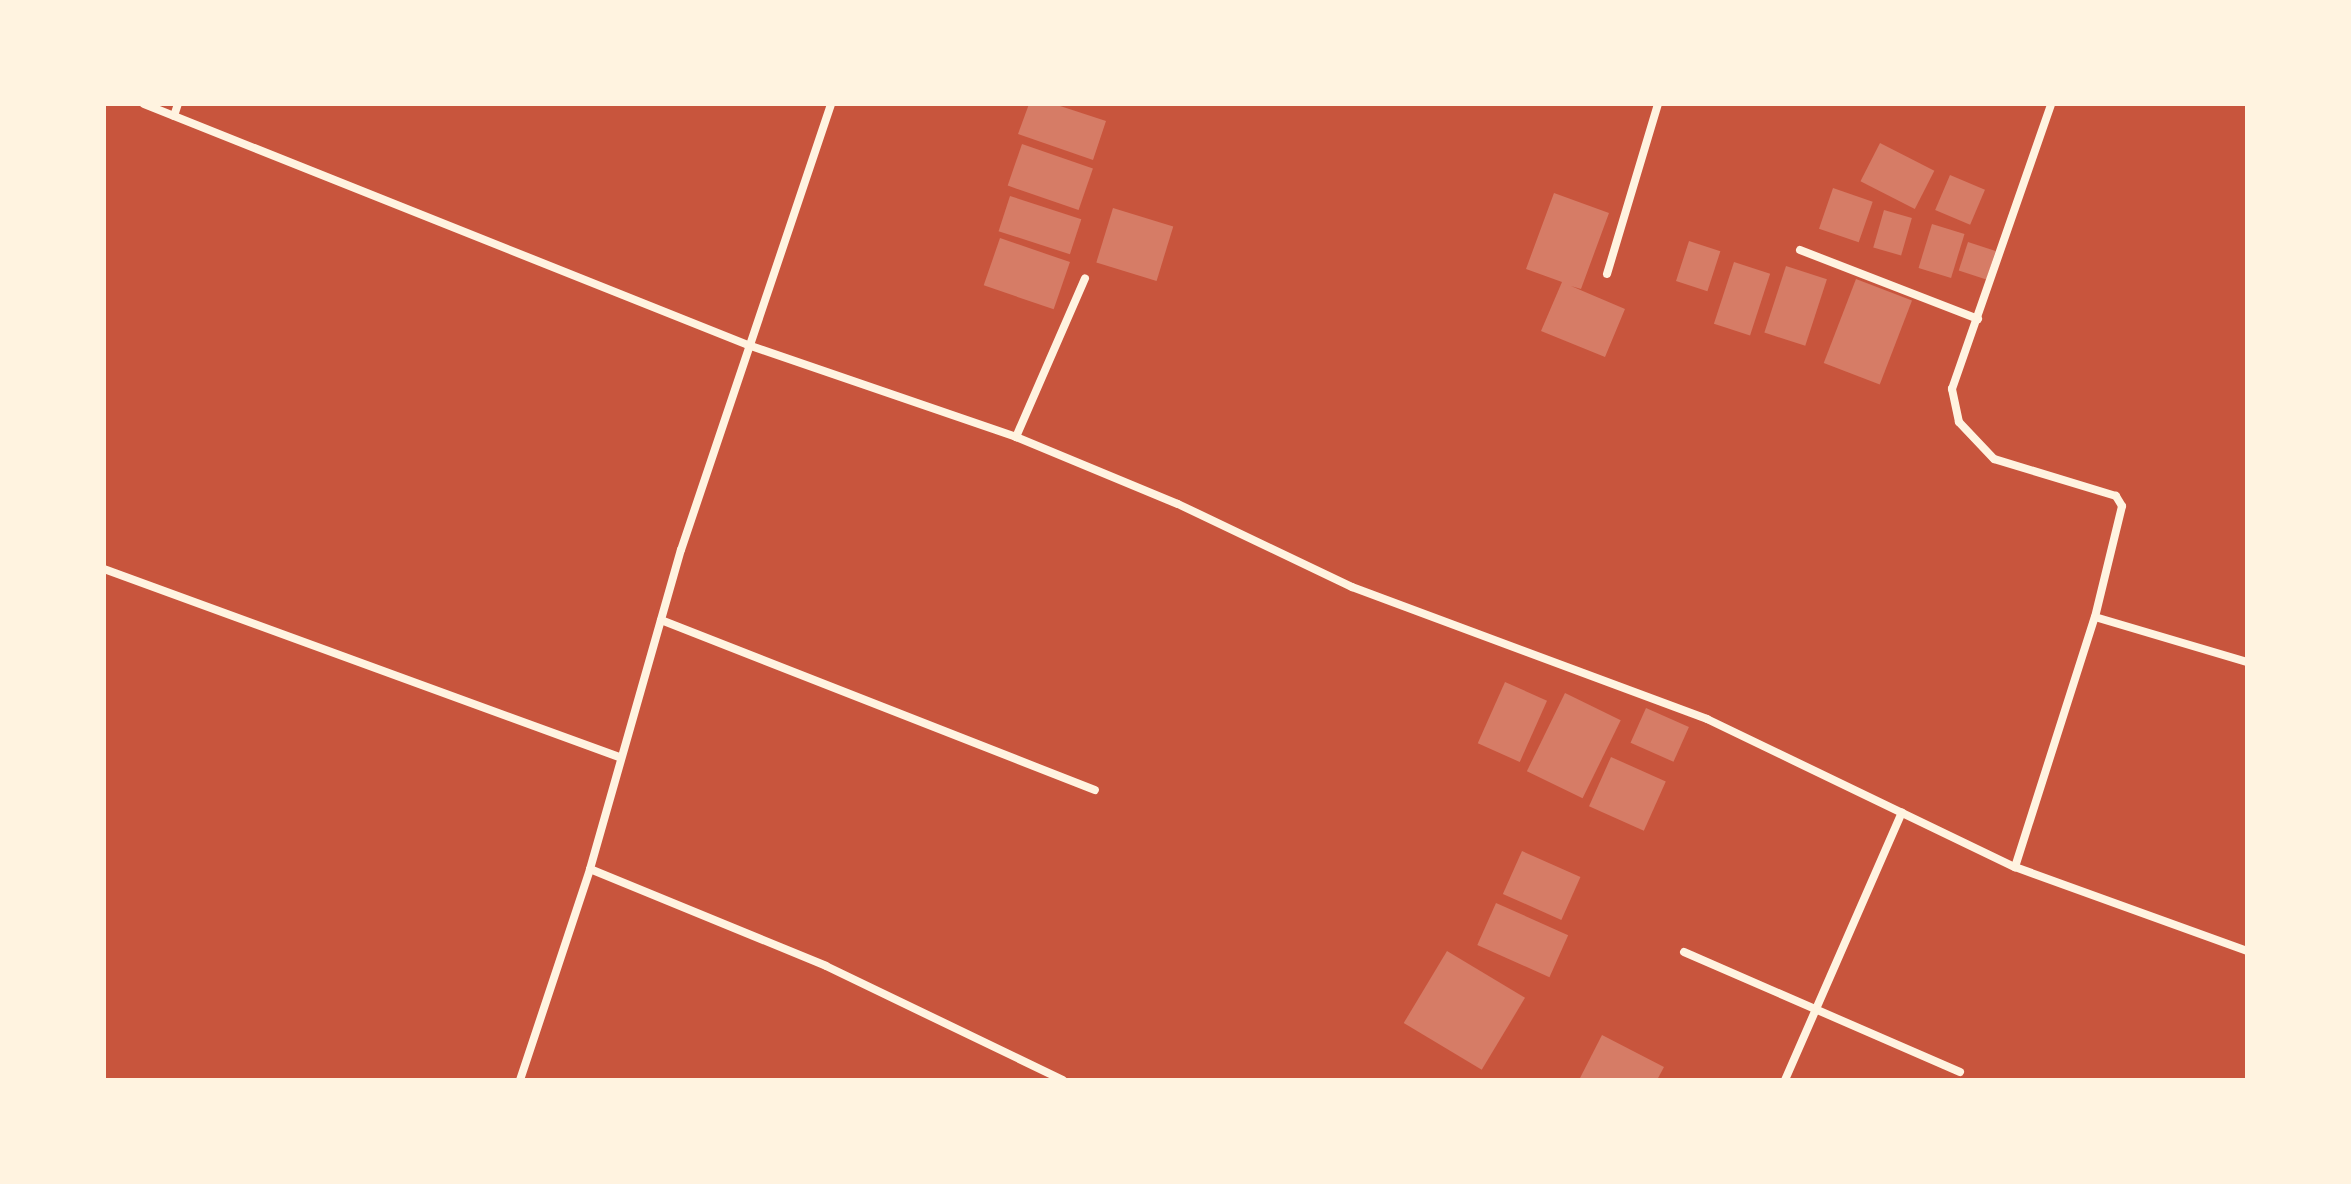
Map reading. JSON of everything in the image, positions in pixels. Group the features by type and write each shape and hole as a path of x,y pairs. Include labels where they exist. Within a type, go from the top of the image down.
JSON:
{"street":[{"path":"144,104 748,345 1016,437 1178,504 1352,587 1707,719 2015,867 2247,951"},
{"path":"174,116 178,104"},
{"path":"520,1080 590,869 619,757 748,345 831,104"},
{"path":"1607,274 1658,104"},
{"path":"2015,867 2095,617 2122,506 2116,496 1994,459 1973,441 1959,422 1952,389 2051,104"},
{"path":"1800,250 1978,319"},
{"path":"1016,437 1085,278"},
{"path":"104,569 619,757"},
{"path":"2095,617 2247,662"},
{"path":"661,620 1095,790"},
{"path":"1785,1080 1902,812"},
{"path":"590,869 826,966 1063,1080"},
{"path":"1684,952 1960,1072"}],"building":[{"path":"1029,104 1054,104 1106,121 1093,160 1018,134"},
{"path":"1880,143 1934,171 1915,209 1860,181"},
{"path":"1022,144 1093,168 1079,210 1008,186"},
{"path":"1950,175 1985,190 1970,225 1935,210"},
{"path":"1833,188 1873,202 1859,242 1819,229"},
{"path":"1554,193 1609,213 1581,289 1571,286 1625,309 1605,357 1541,331 1562,282 1526,269"},
{"path":"1010,196 1081,219 1070,254 999,231"},
{"path":"1113,208 1173,226 1157,281 1096,263"},
{"path":"1884,210 1912,218 1901,255 1873,247"},
{"path":"1932,224 1965,234 1951,278 1919,268"},
{"path":"1000,238 1070,262 1054,309 984,285"},
{"path":"1689,241 1720,251 1707,291 1676,281"},
{"path":"1968,242 1996,251 1986,279 1959,271"},
{"path":"1734,262 1770,274 1750,336 1714,324"},
{"path":"1786,266 1827,279 1805,346 1764,333"},
{"path":"1856,279 1912,301 1880,385 1824,363"},
{"path":"1505,682 1547,701 1520,762 1478,743"},
{"path":"1565,693 1621,720 1583,798 1527,771"},
{"path":"1646,708 1689,727 1673,762 1631,743"},
{"path":"1611,757 1666,781 1644,831 1589,806"},
{"path":"1522,851 1580,877 1561,920 1503,894"},
{"path":"1496,903 1568,935 1549,977 1477,945"},
{"path":"1447,951 1525,998 1482,1070 1404,1023"},
{"path":"1602,1035 1664,1067 1657,1080 1579,1080"}]}
